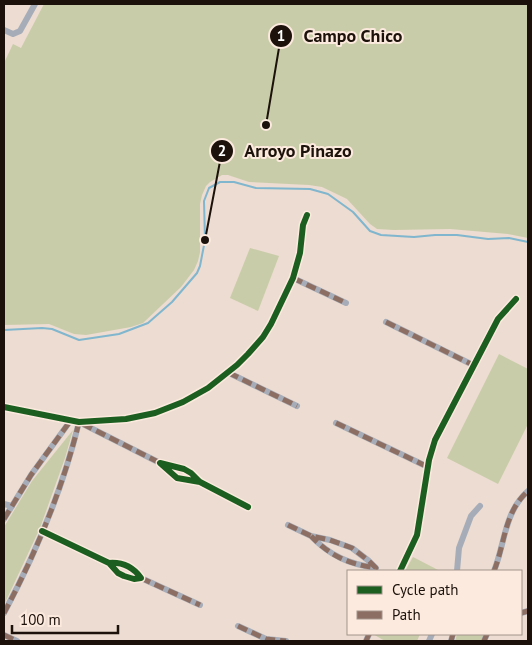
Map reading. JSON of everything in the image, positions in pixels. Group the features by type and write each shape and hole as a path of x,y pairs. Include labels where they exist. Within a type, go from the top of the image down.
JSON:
{"street":[{"path":"4,30 13,34 20,31 35,4"},
{"path":"78,422 126,418 155,413 198,394 229,373 263,337 279,310 293,278 300,253 303,225 307,215"},
{"path":"293,278 346,303"},
{"path":"400,570 417,535 428,468 435,440 498,319 516,300"},
{"path":"386,322 474,365"},
{"path":"229,373 297,406"},
{"path":"4,407 78,422 160,463 184,469 200,482 248,507"},
{"path":"4,519 44,457 71,420"},
{"path":"4,613 42,531 63,476 78,422"},
{"path":"336,423 428,468"},
{"path":"160,463 177,478 200,482"},
{"path":"494,570 511,514 519,500 528,491"},
{"path":"4,504 12,506"},
{"path":"457,570 459,548 471,516 480,506"},
{"path":"288,525 311,536 352,548 379,570"},
{"path":"42,531 109,563 118,573 124,576 134,579 141,578"},
{"path":"311,536 330,554 342,560 379,570"},
{"path":"109,563 117,562 130,567 141,578 200,606"},
{"path":"238,626 268,640 286,641"},
{"path":"4,635 17,641"},
{"path":"367,638 374,641"}],"green space":[{"path":"44,4 528,4 528,238 508,234 450,229 377,229 347,199 322,187 249,182 228,175 222,175 206,186 202,195 200,204 200,252 194,270 181,287 143,323 86,335 74,334 49,324 4,325 4,63 13,44 21,48"},
{"path":"250,248 279,256 258,311 230,298"},
{"path":"499,354 528,369 528,424 498,484 447,458"},
{"path":"73,430 40,528 4,605 4,527 32,481"},
{"path":"413,557 438,570 406,570"},
{"path":"375,635 420,635 417,641 385,641"},
{"path":"457,635 484,635 481,641 455,641"}],"waterway":[{"path":"4,330 52,329 79,340 119,334 148,323 172,302 197,273 205,240 204,201 209,188 220,182 234,182 256,188 310,189 328,194 353,212 370,231 381,235 414,237 457,235 488,239 509,238 528,242"}],"marked path":[{"path":"293,278 346,303"},
{"path":"386,322 473,365"},
{"path":"229,373 297,406"},
{"path":"4,519 31,475 71,420"},
{"path":"4,613 48,520 79,422 160,463"},
{"path":"336,423 428,467"},
{"path":"494,570 510,518 520,499 528,491"},
{"path":"288,525 311,536 352,548 376,568 340,558 325,549 311,536"},
{"path":"141,578 200,605"},
{"path":"522,613 528,611"},
{"path":"238,626 266,639 286,641"},
{"path":"4,635 17,641"},
{"path":"366,641 369,635"},
{"path":"451,641 453,635"},
{"path":"484,641 487,635"}],"cycle path":[{"path":"4,407 79,422 126,419 155,413 183,402 208,388 248,354 263,337 271,324 293,278 300,253 303,225 307,215"},
{"path":"400,570 417,535 429,460 435,440 498,319 516,299"},
{"path":"200,482 177,478 160,463 184,469 200,482 248,507"},
{"path":"42,531 109,563 118,573 124,576 134,579 141,578 127,566 109,563"}],"place":[{"name":"Campo Chico","path":"266,125"},
{"name":"Arroyo Pinazo","path":"205,240"}]}
